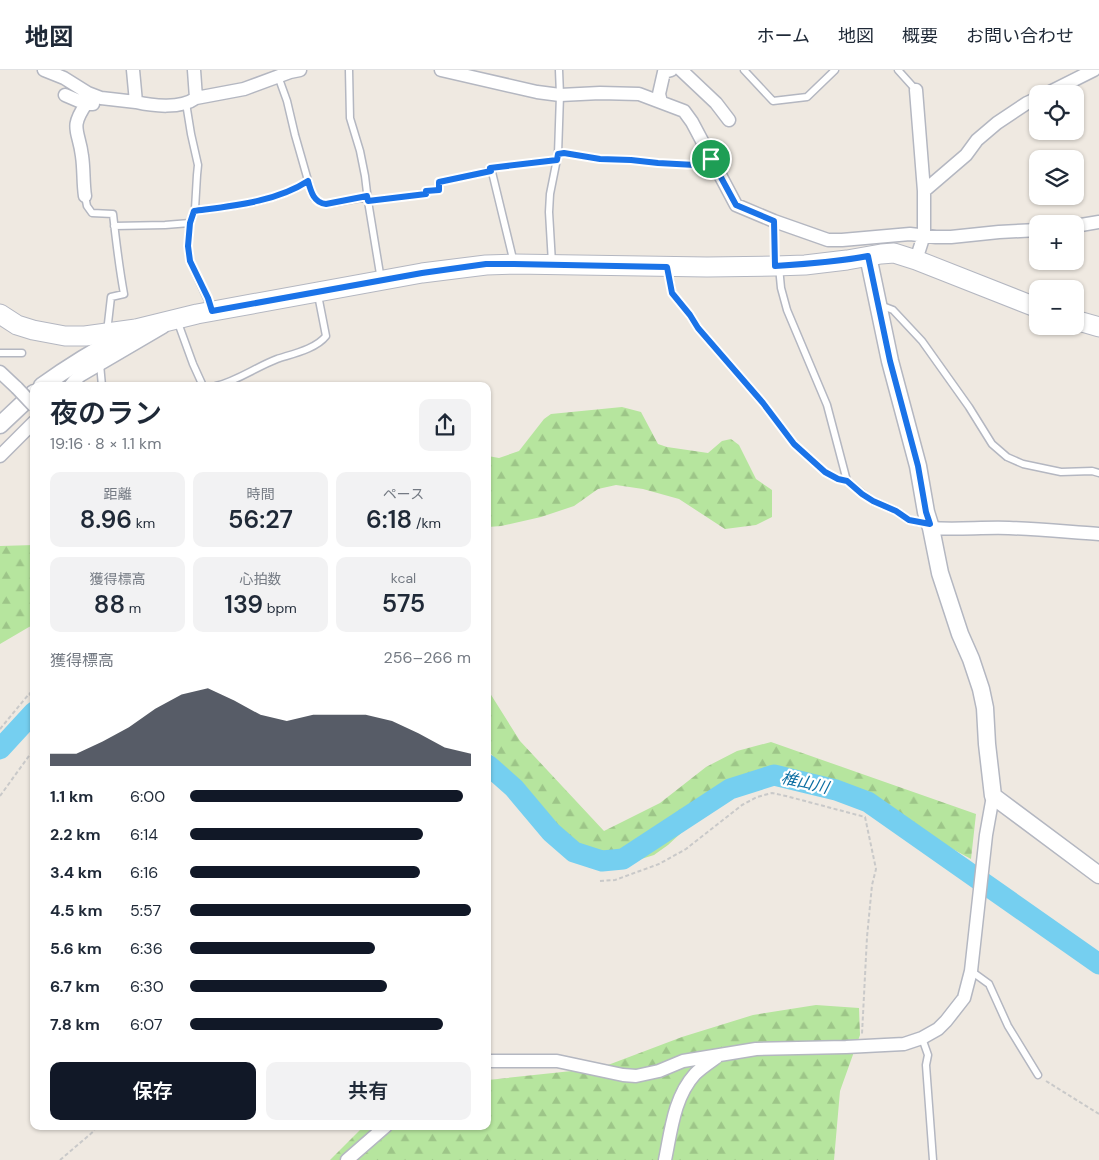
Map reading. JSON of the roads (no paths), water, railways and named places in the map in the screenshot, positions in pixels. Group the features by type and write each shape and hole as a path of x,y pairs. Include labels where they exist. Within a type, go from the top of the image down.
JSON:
{"main road":[{"path":"0,314 32,330 66,336 85,336 136,329 212,311 422,273 486,264 667,267 777,266 805,265 881,254 894,254 916,260 1029,304"},
{"path":"1084,323 1099,327"}],"street":[{"path":"44,70 64,78 101,98 148,105 176,105 244,89 300,70"},
{"path":"133,70 136,102"},
{"path":"191,101 194,70"},
{"path":"441,70 537,92 560,95 621,92 639,94 684,111 707,149 736,205 828,240 910,234 944,237 1029,231"},
{"path":"661,102 659,94 664,72 671,70"},
{"path":"681,70 716,103 729,120"},
{"path":"1064,85 1094,70"},
{"path":"916,90 924,191 924,235 916,260"},
{"path":"65,95 86,104 129,107 136,102"},
{"path":"924,191 966,155 977,140 997,123 1029,102"},
{"path":"85,196 82,155 76,132 77,119 86,104"},
{"path":"1084,224 1099,222"},
{"path":"491,1060 557,1062 636,1076 659,1071 683,1061 756,1049 904,1044 922,1038 938,1029 956,1010 964,998 971,971 986,835 993,796 985,708 971,659 960,634 942,581 926,512 918,466 890,361 868,256"},
{"path":"73,382 81,375 162,328 172,320"},
{"path":"48,382 94,351 136,329"},
{"path":"0,372 30,402"},
{"path":"0,425 30,397"},
{"path":"0,456 30,426"},
{"path":"930,526 946,529 1012,528 1099,534"},
{"path":"993,796 1099,875"},
{"path":"665,1160 681,1096 696,1073 719,1055"},
{"path":"347,1160 381,1130"}],"lane":[{"path":"349,70 350,118 362,159 381,281"},
{"path":"552,264 549,212 550,194 557,157 560,95 559,70"},
{"path":"744,70 773,101 807,97 835,70"},
{"path":"898,70 916,90"},
{"path":"278,76 287,101 314,198 326,204 367,199"},
{"path":"191,101 191,134 198,165 194,211 190,223 188,246 190,261 208,298 212,311"},
{"path":"491,170 514,264"},
{"path":"194,211 243,205 298,187 308,181"},
{"path":"85,196 87,206 92,213 113,214 118,251 117,258 124,294 111,297 107,333"},
{"path":"774,221 777,266 781,288 788,310 827,405 847,481"},
{"path":"114,226 190,223"},
{"path":"667,267 672,293 698,328 763,403 794,444 825,472 838,479 847,481 868,498 896,511 909,520 930,526"},
{"path":"229,382 323,340 326,336 317,292"},
{"path":"879,305 893,310 922,342 969,407 992,444 1007,457 1023,464 1061,472 1092,471 1099,473"},
{"path":"172,320 201,382"},
{"path":"0,353 22,352"},
{"path":"100,364 102,382"},
{"path":"971,971 989,984 1008,1026 1038,1075"},
{"path":"922,1038 928,1055 926,1065 933,1160"}],"waterway":[{"name":"椎山川","path":"0,749 30,716"},
{"name":"椎山川","path":"491,768 514,788 551,832 574,852 602,861 623,859 730,789 774,775 836,790 868,802 1099,964"}]}
